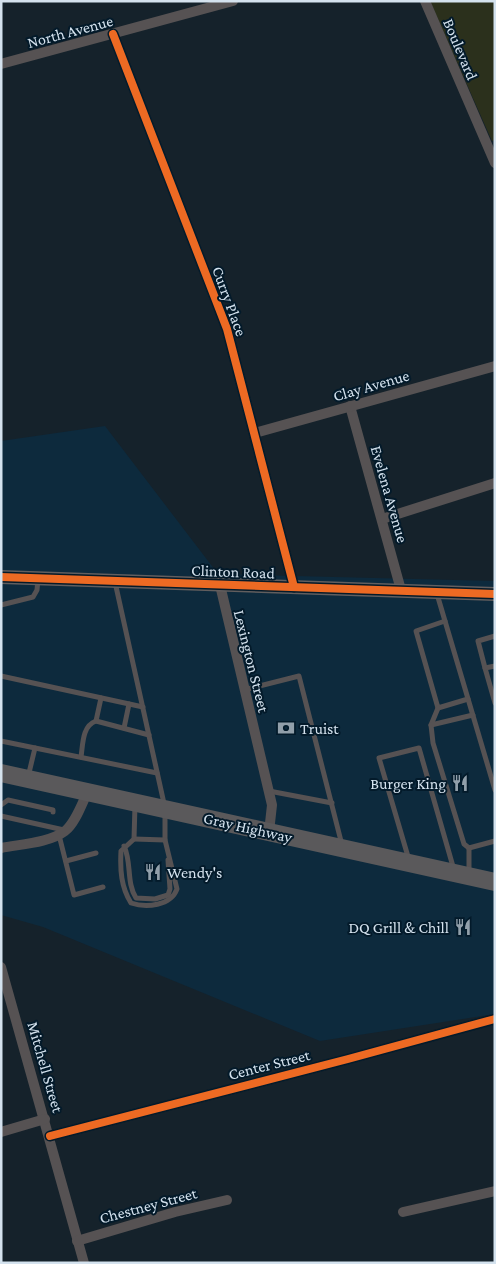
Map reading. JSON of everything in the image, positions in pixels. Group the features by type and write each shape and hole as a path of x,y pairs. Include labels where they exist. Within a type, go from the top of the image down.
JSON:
{"highway":[{"name":"Gray Highway","path":"1,773 88,790 495,882"}],"street":[{"name":"North Avenue","path":"1,64 233,1"},
{"name":"Boulevard","path":"425,1 494,158"},
{"name":"Curry Place","path":"113,34 227,329 294,587"},
{"name":"Clay Avenue","path":"255,433 495,366"},
{"name":"Evelena Avenue","path":"350,406 402,590"},
{"path":"382,519 495,483"},
{"name":"Clinton Road","path":"1,578 495,594"},
{"name":"Lexington Street","path":"220,585 272,805 269,832"},
{"path":"1,848 62,832 75,818 88,790"},
{"name":"Mitchell Street","path":"1,967 50,1136 84,1263"},
{"path":"1,1007 12,1004"},
{"name":"Center Street","path":"50,1136 495,1019"},
{"path":"1,1132 45,1119"},
{"path":"403,1212 495,1191"},
{"name":"Chestney Street","path":"77,1241 175,1212 227,1200"}],"lane":[{"path":"1,605 33,597 37,590 38,579"},
{"path":"115,582 165,808 165,840 177,889 170,900 141,907 131,903 124,892 120,865 121,851 124,846 134,839 165,840"},
{"path":"437,592 495,790"},
{"path":"446,621 416,631 438,708 431,725 433,743 464,844 469,848"},
{"path":"495,636 478,641 495,702"},
{"path":"485,668 495,666"},
{"path":"1,676 143,707"},
{"path":"244,690 300,676 343,848"},
{"path":"96,721 101,698"},
{"path":"438,708 468,699"},
{"path":"124,728 129,704"},
{"path":"431,725 473,715"},
{"path":"81,757 86,728 96,721 149,735"},
{"path":"1,741 157,772"},
{"path":"28,778 35,748"},
{"path":"410,863 379,758 418,748 462,874"},
{"path":"268,791 332,803"},
{"path":"1,805 8,800 28,806 53,810 53,812"},
{"path":"134,839 135,801"},
{"path":"1,816 39,822 50,825 62,832 74,895 103,887"},
{"path":"469,848 495,841"},
{"path":"462,874 469,848"},
{"path":"66,861 96,854"}],"shaded area":[{"path":"105,426 218,574 495,581 495,1014 320,1041 43,927 1,915 1,441"}],"green space":[{"path":"430,1 495,1 495,140 492,141"}],"cycle path":[{"path":"113,34 227,329 294,587"},
{"path":"1,577 495,594"},
{"path":"50,1136 495,1019"}],"place":[{"name":"Truist","path":"286,728"},
{"name":"Burger King","path":"460,783"},
{"name":"Wendy's","path":"153,872"},
{"name":"DQ Grill & Chill","path":"463,927"}]}
